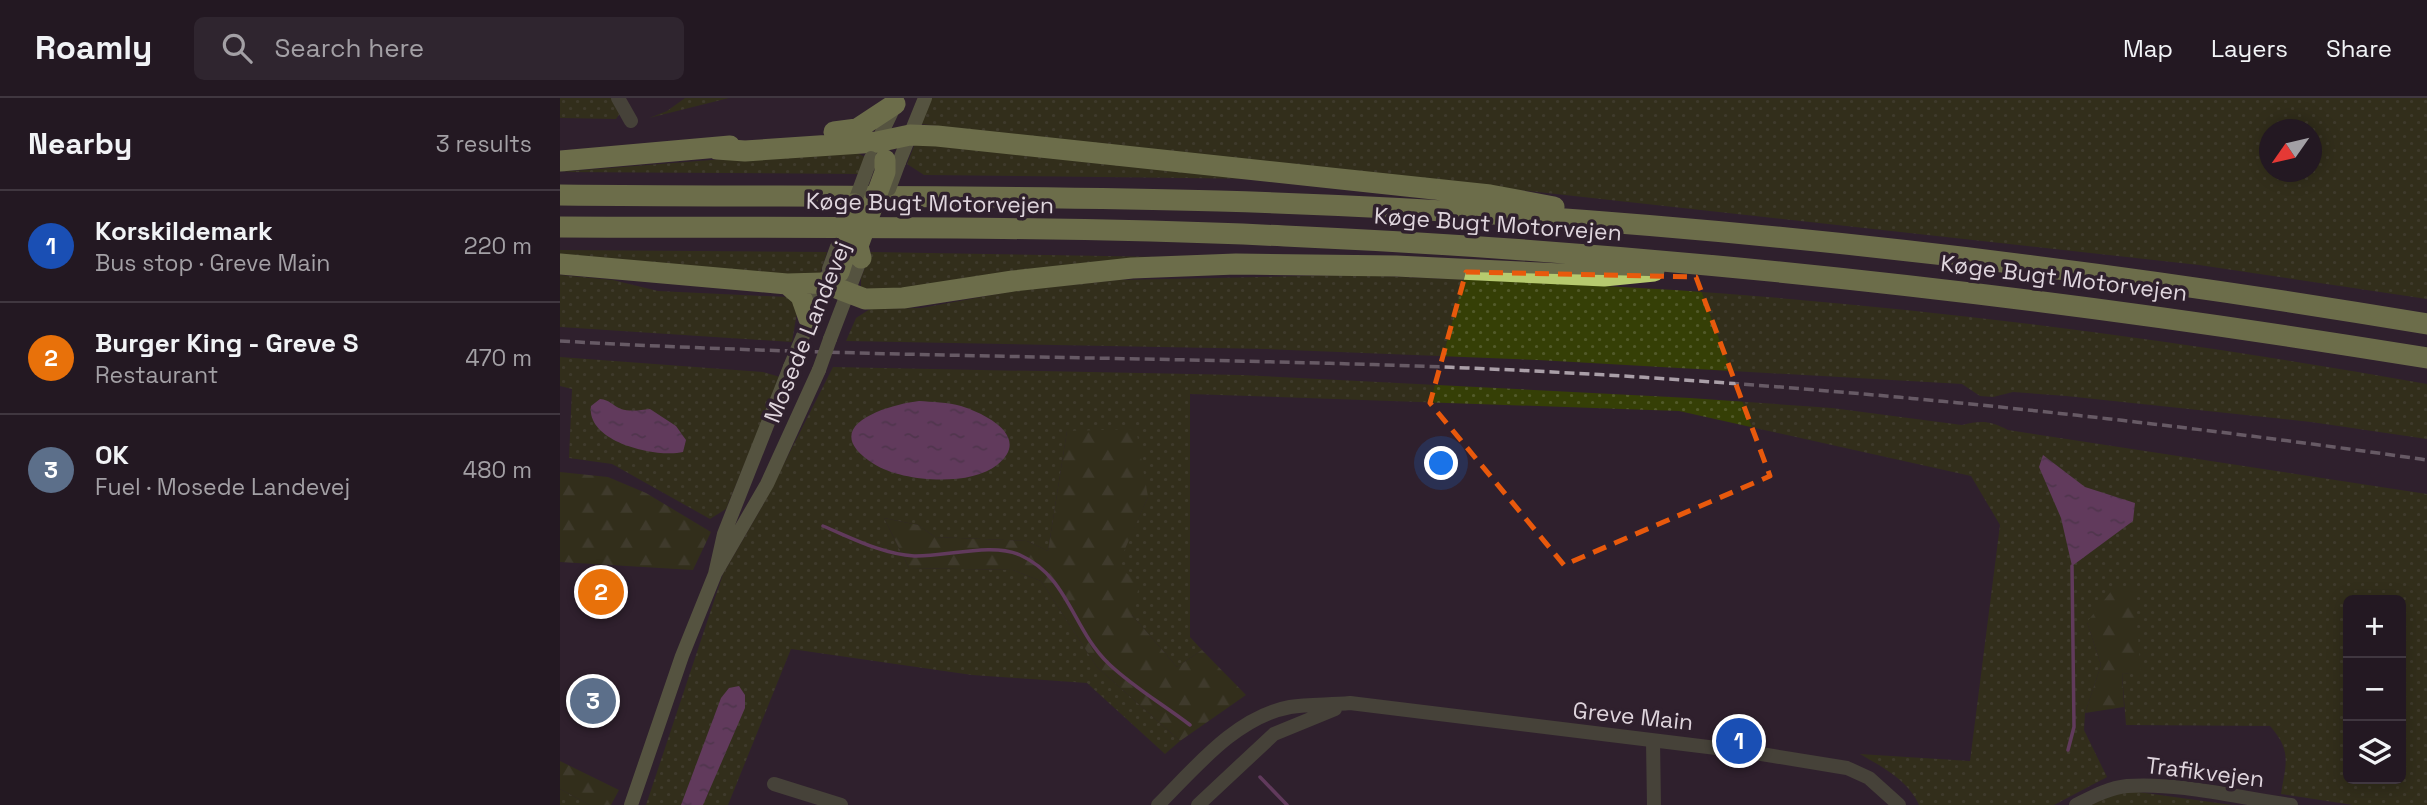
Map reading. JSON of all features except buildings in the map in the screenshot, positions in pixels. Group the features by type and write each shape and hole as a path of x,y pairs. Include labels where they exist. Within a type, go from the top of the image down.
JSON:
{"highway":[{"path":"717,149 743,143 857,129 896,101"},
{"path":"842,275 858,246 885,172 883,156 917,117 937,136 1490,195 1660,228"},
{"path":"560,161 717,149 883,156"},
{"name":"Køge Bugt Motorvejen","path":"560,195 902,196 1221,201 1510,215 2004,261 2265,297 2427,324"},
{"path":"842,275 857,215 854,204"},
{"name":"Køge Bugt Motorvejen","path":"560,227 912,228 1281,236 1490,247 2011,295 2427,358"},
{"path":"560,264 787,284 842,275"},
{"path":"842,275 865,299 904,298 1013,281 1132,268 1236,264 1396,266 1604,276 1697,266"},
{"path":"787,284 800,296 806,328"}],"main road":[{"path":"854,204 883,156 896,101"},
{"name":"Mosede Landevej","path":"715,573 723,534 806,328 842,275"},
{"name":"Mosede Landevej","path":"632,805 682,656 715,573 767,484 818,370 830,339 842,275"}],"street":[{"path":"618,98 631,121"},
{"name":"Greve Main","path":"1198,805 1274,734 1350,704"},
{"name":"Greve Main","path":"1158,805 1217,747 1263,716 1290,707 1350,704 1749,752 1847,768 1868,778 1899,805"},
{"path":"1653,741 1654,805"},
{"path":"774,784 841,805"},
{"name":"Trafikvejen","path":"2076,805 2098,793 2124,786 2153,785 2291,805"}],"highlighted area":[{"path":"1466,272 1696,277 1770,476 1564,565 1430,403"}],"green space":[{"path":"560,98 612,98 621,112 616,119 560,118"},
{"path":"685,98 729,98 649,118 667,111"},
{"path":"931,98 2427,98 2427,299 2199,265 921,124"},
{"path":"916,141 1269,179 924,175 907,164"},
{"path":"849,149 865,157 858,174 560,172"},
{"path":"560,250 827,252 819,277 560,255"},
{"path":"871,252 1225,258 906,293 861,288 861,278"},
{"path":"560,275 613,280 658,291 788,297 798,306 792,342 560,327"},
{"path":"1358,275 1637,288 1817,301 2080,330 2254,355 2427,384 2427,439 2311,422 2066,396 2013,392 1993,397 1980,396 1962,384 1538,360 1266,349 846,341 856,318 870,309 921,308 1014,291 1118,280"},
{"path":"560,357 763,372 780,377 726,509 710,519 612,464 569,458 572,389 560,386"},
{"path":"833,367 1241,375 1690,398 1832,408 1962,425 1986,422 2008,430 2427,494 2427,805 2353,805 2281,794 2286,758 2282,743 2270,726 2126,725 2122,673 2141,674 2087,622 2101,665 2085,713 2084,730 2107,777 2054,805 1919,805 1901,781 1860,754 1970,761 2000,525 1971,476 1679,411 1190,394 1190,637 1202,650 1177,667 1132,615 1116,567 1148,497 1067,431 1048,551 1027,541 935,537 918,525 884,518 909,568 1013,570 1041,581 1097,667 1180,741 1165,754 1087,683 972,675 791,649 728,805 646,805 723,574 763,505"},
{"path":"1136,429 1148,497 1117,567 1140,582 1132,615 1177,667 1202,650 1246,695 1180,741 1097,667 1041,581 1013,570 909,568 884,518 918,525 935,537 1027,541 1048,551 1067,431"},
{"path":"560,472 608,477 646,493 711,532 693,570 560,562"},
{"path":"2134,587 2141,675 2122,673 2124,707 2085,713 2101,665 2087,622 2113,589"},
{"path":"560,761 619,790 611,805 590,805 560,789"},
{"path":"560,789 590,805 560,805"},
{"path":"2131,791 2232,805 2089,805 2100,798"}],"water":[{"path":"600,399 624,410 650,409 676,426 686,440 683,452 641,450 611,438 599,429 592,419 591,406"},
{"path":"919,401 961,406 993,421 1008,436 1010,445 1007,455 985,472 970,477 936,480 886,470 858,451 852,439 854,429 862,420 890,407"},
{"path":"2043,455 2085,487 2135,503 2133,521 2072,566 2061,518 2039,467"},
{"path":"739,686 745,695 745,708 703,805 681,805 721,698 729,688"}],"waterway":[{"path":"823,526 867,545 902,555 926,556 982,550 1009,551 1020,555 1049,576 1086,635 1109,664 1190,725"},
{"path":"2068,750 2074,727 2072,566"},
{"path":"1260,777 1287,805"}],"railway":[{"path":"560,341 781,351 1444,367 1691,380 2059,413 2427,460"}],"place":[{"name":"Burger King - Greve S","path":"601,592"},
{"name":"OK","path":"593,701"},
{"name":"Korskildemark","path":"1739,741"}]}
